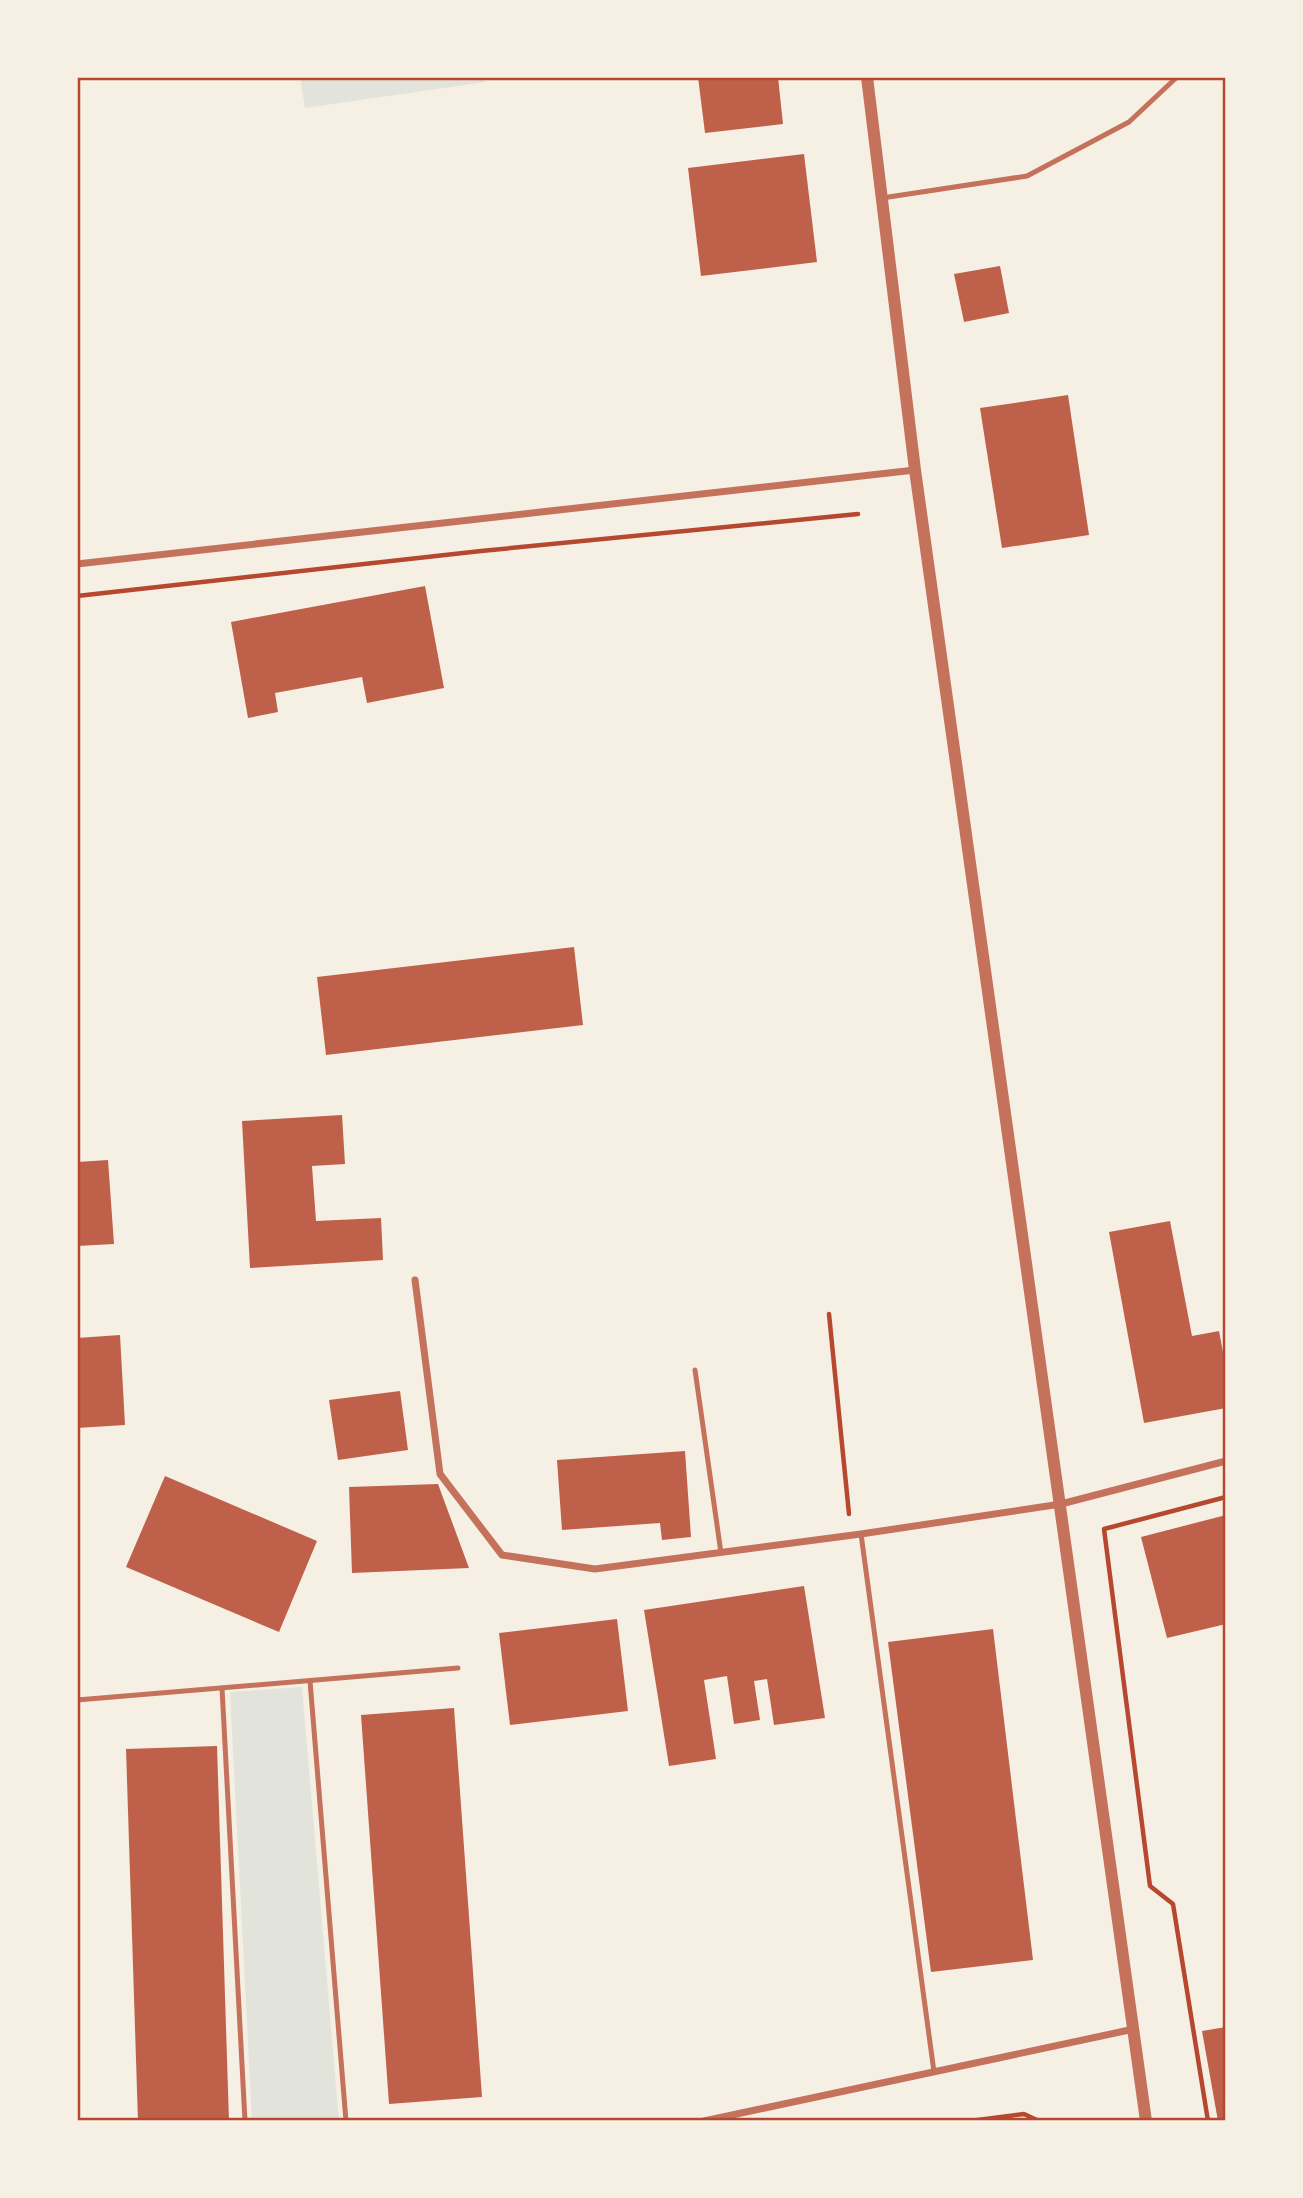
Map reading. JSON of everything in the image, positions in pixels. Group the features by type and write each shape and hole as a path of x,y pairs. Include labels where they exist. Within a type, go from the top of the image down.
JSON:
{"street":[{"path":"867,77 915,470 1146,2121"},
{"path":"77,564 915,470"},
{"path":"415,1280 440,1474 502,1555 595,1569 721,1553 1061,1504 1226,1461"},
{"path":"704,2121 1134,2029"}],"lane":[{"path":"882,198 1027,176 1129,122 1177,77"},
{"path":"695,1370 721,1553"},
{"path":"861,1534 934,2072"},
{"path":"77,1700 458,1668"},
{"path":"310,1681 346,2121"},
{"path":"222,1688 245,2121"}],"path":[{"path":"77,596 481,551 858,514"},
{"path":"829,1314 851,1535"},
{"path":"1208,2121 1173,1904 1150,1886 1104,1529 1226,1497"},
{"path":"970,2121 1024,2114 1039,2121"}],"shaded area":[{"path":"300,77 484,77 485,82 305,108"},
{"path":"302,1687 339,2121 252,2121 230,1692"}],"building":[{"path":"698,77 778,77 783,124 705,133"},
{"path":"804,154 817,262 701,276 688,168"},
{"path":"1000,266 1009,313 964,322 954,274"},
{"path":"1068,395 1089,535 1002,548 980,408"},
{"path":"425,586 444,688 367,703 362,677 275,693 278,712 248,718 231,622"},
{"path":"574,947 583,1025 326,1055 317,977"},
{"path":"342,1115 345,1164 312,1166 316,1221 381,1218 383,1260 250,1268 242,1121"},
{"path":"108,1160 114,1244 77,1246 77,1162"},
{"path":"1170,1221 1192,1336 1219,1331 1226,1368 1226,1408 1144,1423 1109,1232"},
{"path":"120,1335 125,1425 77,1428 77,1338"},
{"path":"400,1391 408,1450 338,1460 329,1400"},
{"path":"685,1451 691,1537 662,1540 660,1523 562,1530 557,1460"},
{"path":"165,1476 317,1541 279,1632 126,1567"},
{"path":"438,1484 469,1568 352,1573 349,1487"},
{"path":"1226,1515 1226,1624 1167,1638 1141,1537"},
{"path":"804,1586 825,1718 774,1725 767,1679 754,1681 760,1720 734,1724 727,1676 704,1680 716,1759 669,1766 644,1610"},
{"path":"617,1619 628,1711 510,1725 499,1633"},
{"path":"993,1629 1033,1960 931,1972 888,1642"},
{"path":"454,1708 482,2097 389,2104 361,1715"},
{"path":"217,1746 229,2121 138,2121 126,1749"},
{"path":"1226,2027 1226,2121 1218,2121 1202,2031"}]}
